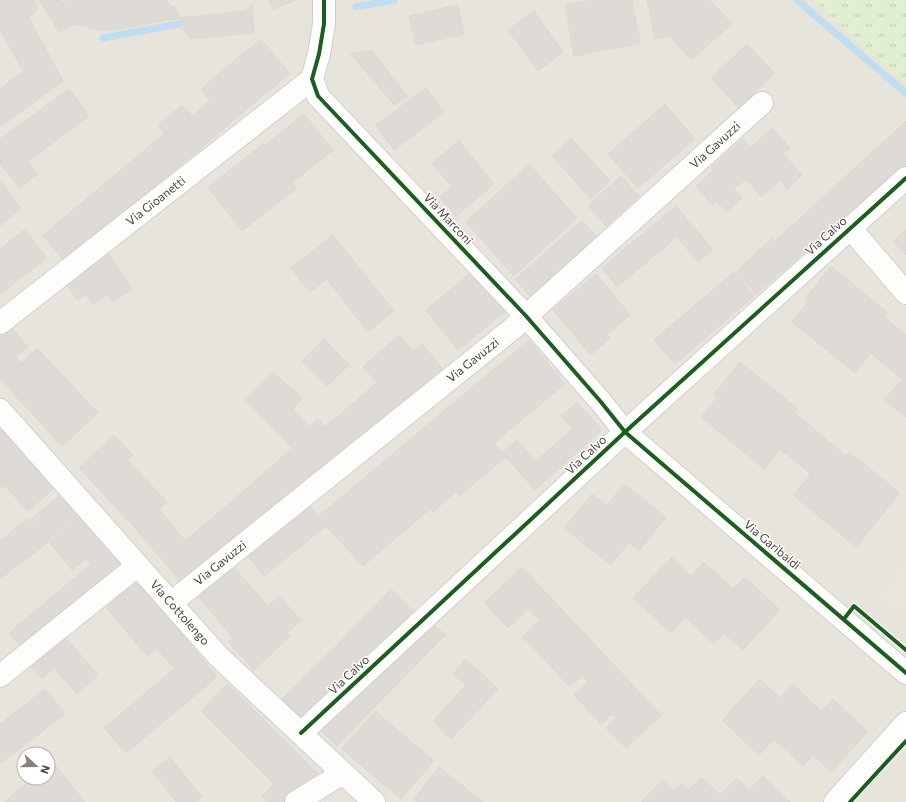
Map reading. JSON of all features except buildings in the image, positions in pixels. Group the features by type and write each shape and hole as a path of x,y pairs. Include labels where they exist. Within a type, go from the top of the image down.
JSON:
{"street":[{"path":"312,79 319,54 324,24 324,0"},
{"name":"Via Marconi","path":"312,79 318,96 526,316 601,402 625,432"},
{"name":"Via Gioanetti","path":"0,323 312,79"},
{"name":"Via Gavuzzi","path":"172,602 512,330 762,103"},
{"name":"Via Calvo","path":"301,734 625,432 906,178"},
{"path":"850,228 906,293"},
{"name":"Via Cottolengo","path":"0,410 137,566 172,602 218,656 374,802"},
{"name":"Via Garibaldi","path":"625,432 906,673"},
{"path":"0,676 137,566"},
{"path":"834,802 906,723"},
{"path":"296,802 343,773"}],"shaded area":[{"path":"0,0 906,0 906,802 0,802"},
{"path":"906,560 906,608 868,605"}],"green space":[{"path":"814,0 906,0 906,83 843,29"}],"waterway":[{"path":"356,7 394,0"},
{"path":"797,0 906,93"},
{"path":"103,38 179,24"}],"cycle path":[{"path":"324,0 324,24 319,54 312,79 318,96 526,316 601,402 625,432 906,673"},
{"path":"301,733 625,432 906,178"},
{"path":"844,619 854,606 906,650"},
{"path":"850,802 906,741"}]}
